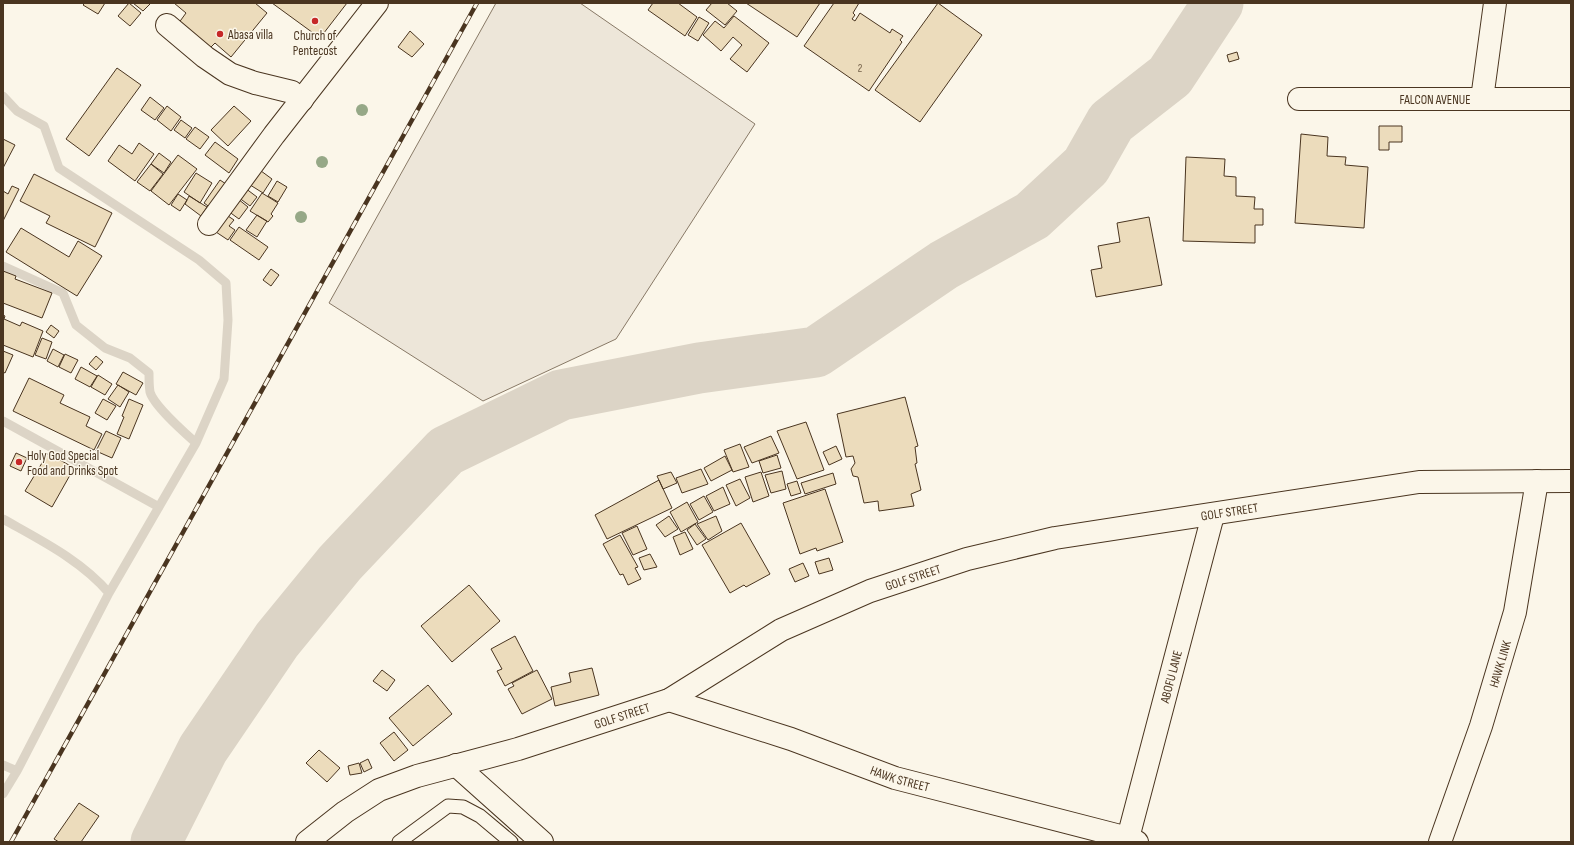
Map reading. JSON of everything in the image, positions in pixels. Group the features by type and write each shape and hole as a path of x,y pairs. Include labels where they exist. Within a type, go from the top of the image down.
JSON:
{"street":[{"path":"209,224 274,135 377,3"},
{"path":"1482,99 1495,3"},
{"path":"167,25 205,58 230,74 255,83 292,92 302,100"},
{"name":"FALCON AVENUE","path":"1299,99 1571,99"},
{"name":"HAWK LINK","path":"1440,842 1481,726 1516,612 1537,481"},
{"name":"GOLF STREET","path":"310,841 344,812 379,790 417,776 518,749 669,700 781,630 870,591 967,559 1055,538 1213,515 1419,482 1571,481"},
{"name":"ABOFU LANE","path":"1132,840 1213,515"},
{"name":"HAWK STREET","path":"669,700 791,739 895,778 1132,840"},
{"path":"456,766 542,842"}],"lane":[{"path":"399,842 448,806 463,807 480,816 510,842"}],"shaded area":[{"path":"496,3 580,3 755,124 616,339 483,401 329,303"}],"building":[{"path":"85,3 105,3 98,14 83,5"},
{"path":"129,3 141,13 130,26 118,16"},
{"path":"133,3 151,3 143,11"},
{"name":"Abasa villa","path":"174,3 255,3 267,13 231,57 215,43 209,49 178,24 186,13"},
{"name":"Church of Pentecost","path":"272,3 347,3 320,38"},
{"path":"653,3 678,3 697,17 685,36 648,10"},
{"path":"712,3 727,3 737,11 725,25 706,10"},
{"path":"746,3 820,3 797,37"},
{"path":"834,3 859,3 853,13 855,15 852,19 855,21 860,13 890,33 892,29 903,36 900,40 902,42 869,91 804,46"},
{"path":"938,3 982,35 920,122 875,90"},
{"path":"734,16 769,43 747,72 730,59 742,45 733,37 721,51 703,35 715,21 724,28"},
{"path":"699,17 709,23 698,41 688,35"},
{"path":"410,31 424,44 412,57 398,47"},
{"path":"1237,52 1239,59 1229,62 1227,55"},
{"path":"117,68 141,85 89,156 66,139"},
{"path":"150,97 164,108 155,120 141,110"},
{"path":"167,106 181,117 171,131 157,120"},
{"path":"234,106 251,121 228,146 211,130"},
{"path":"181,120 192,128 185,138 174,130"},
{"path":"1379,126 1402,126 1402,142 1389,142 1389,150 1379,150"},
{"path":"195,127 209,137 200,149 186,139"},
{"path":"1301,134 1328,137 1327,156 1346,157 1345,165 1368,167 1364,228 1295,223"},
{"path":"3,139 15,145 3,168"},
{"path":"215,142 238,159 229,173 205,155"},
{"path":"139,143 154,154 135,181 108,161 119,145 132,154"},
{"path":"159,153 171,162 164,173 151,164"},
{"path":"178,155 197,169 169,205 151,191"},
{"path":"1186,157 1225,159 1224,176 1236,177 1236,196 1255,197 1254,209 1263,209 1263,225 1255,225 1255,243 1183,241"},
{"path":"151,164 163,174 150,191 137,182"},
{"path":"257,168 272,179 263,193 247,183"},
{"path":"196,173 212,183 200,203 184,192"},
{"path":"34,174 112,213 95,247 46,223 50,216 20,201"},
{"path":"220,180 229,186 211,208 204,203"},
{"path":"277,181 287,187 278,202 268,196"},
{"path":"12,186 19,189 3,221 3,191 8,194"},
{"path":"245,188 257,197 250,206 238,197"},
{"path":"262,193 278,203 271,214 273,216 268,222 250,211"},
{"path":"178,194 187,200 180,211 171,205"},
{"path":"189,196 207,207 201,216 185,204"},
{"path":"238,199 248,207 239,219 228,211"},
{"path":"257,215 267,221 257,237 246,230"},
{"path":"228,216 234,220 229,226 235,230 228,240 216,232"},
{"path":"1149,217 1162,285 1096,297 1091,270 1102,268 1098,246 1120,242 1117,223"},
{"path":"239,227 268,247 259,260 230,240"},
{"path":"21,228 69,257 78,241 102,256 77,296 6,252"},
{"path":"271,269 279,275 271,286 263,280"},
{"path":"3,271 16,276 15,279 52,293 42,318 3,303"},
{"path":"3,315 5,316 4,319 20,326 22,322 43,331 33,357 3,345"},
{"path":"51,325 59,331 54,338 46,332"},
{"path":"42,338 52,342 46,359 35,355"},
{"path":"53,349 64,355 58,367 47,361"},
{"path":"3,351 13,355 5,373 3,372"},
{"path":"65,354 78,360 71,373 59,367"},
{"path":"96,356 103,362 96,370 89,364"},
{"path":"81,367 97,376 90,387 75,379"},
{"path":"123,372 143,383 136,395 116,384"},
{"path":"98,375 112,384 105,395 91,387"},
{"path":"29,378 64,395 60,403 90,417 86,426 102,434 94,450 13,411"},
{"path":"118,385 129,392 120,407 108,399"},
{"path":"905,397 918,446 915,447 917,463 915,464 921,490 911,494 914,506 879,511 878,501 864,503 858,477 853,476 851,469 855,463 853,456 846,457 837,414"},
{"path":"103,399 116,406 107,420 95,413"},
{"path":"129,399 143,405 129,439 117,434"},
{"path":"806,422 824,470 797,479 777,431"},
{"path":"106,431 121,438 112,458 96,451"},
{"path":"771,436 779,453 752,463 744,447"},
{"path":"740,444 749,467 733,472 724,450"},
{"path":"836,446 842,459 829,465 823,452"},
{"name":"Holy God Special Food and Drinks Spot","path":"16,453 27,458 21,471 10,466"},
{"path":"48,453 74,468 52,507 25,491"},
{"path":"777,455 781,468 763,473 759,461"},
{"path":"725,456 732,470 711,481 704,468"},
{"path":"701,469 708,484 682,493 676,478"},
{"path":"782,471 786,489 771,493 765,475"},
{"path":"671,472 677,483 663,489 657,476"},
{"path":"761,472 769,496 753,502 745,477"},
{"path":"833,473 836,484 805,494 801,483"},
{"path":"740,479 750,498 736,506 726,485"},
{"path":"659,480 672,508 607,539 595,515"},
{"path":"797,481 801,493 791,496 787,484"},
{"path":"723,487 730,504 714,511 706,496"},
{"path":"825,489 843,542 817,551 816,548 800,554 783,503"},
{"path":"704,496 713,512 699,520 690,504"},
{"path":"687,502 698,522 681,532 670,512"},
{"path":"669,516 678,529 665,537 656,525"},
{"path":"716,516 722,531 708,540 697,524"},
{"path":"741,523 770,574 746,587 744,585 730,593 702,545"},
{"path":"695,524 706,539 697,545 687,530"},
{"path":"637,526 647,549 633,555 622,533"},
{"path":"685,532 693,549 680,555 673,537"},
{"path":"620,535 638,567 635,568 641,579 628,585 623,574 620,575 603,544"},
{"path":"650,554 657,567 644,570 639,558"},
{"path":"829,558 833,570 819,574 815,562"},
{"path":"803,563 809,576 795,582 789,569"},
{"path":"469,585 500,621 452,662 421,626"},
{"path":"515,636 533,671 505,686 497,671 502,669 491,649"},
{"path":"592,668 599,695 555,706 551,687 571,682 569,673"},
{"path":"382,670 395,680 387,691 373,681"},
{"path":"537,670 552,699 522,714 508,689 514,686 512,683"},
{"path":"428,685 452,714 413,746 389,718"},
{"path":"394,732 408,750 394,761 380,743"},
{"path":"319,750 340,768 327,782 306,763"},
{"path":"368,759 372,768 364,772 360,763"},
{"path":"359,763 362,773 350,775 348,766"},
{"path":"79,803 99,816 81,842 59,842 54,839"}],"waterway":[{"path":"156,842 203,749 277,640 340,563 446,451 561,395 699,368 816,352 944,265 1032,216 1086,166 1111,122 1170,76 1218,3"},
{"path":"3,96 17,111 44,126 59,168 199,260 226,283 228,320 224,379 196,443 109,593 17,771 3,794"},
{"path":"3,266 63,293 76,325 105,348 130,358 149,373 150,392 157,404 170,419 196,443"},
{"path":"3,421 159,507"},
{"path":"3,519 45,543 86,570 109,593"},
{"path":"3,765 17,771"}],"railway":[{"path":"11,842 477,3"}],"place":[{"name":"Church of Pentecost","path":"315,21"},
{"name":"Abasa villa","path":"220,34"},
{"name":"Holy God Special Food and Drinks Spot","path":"19,462"}]}
